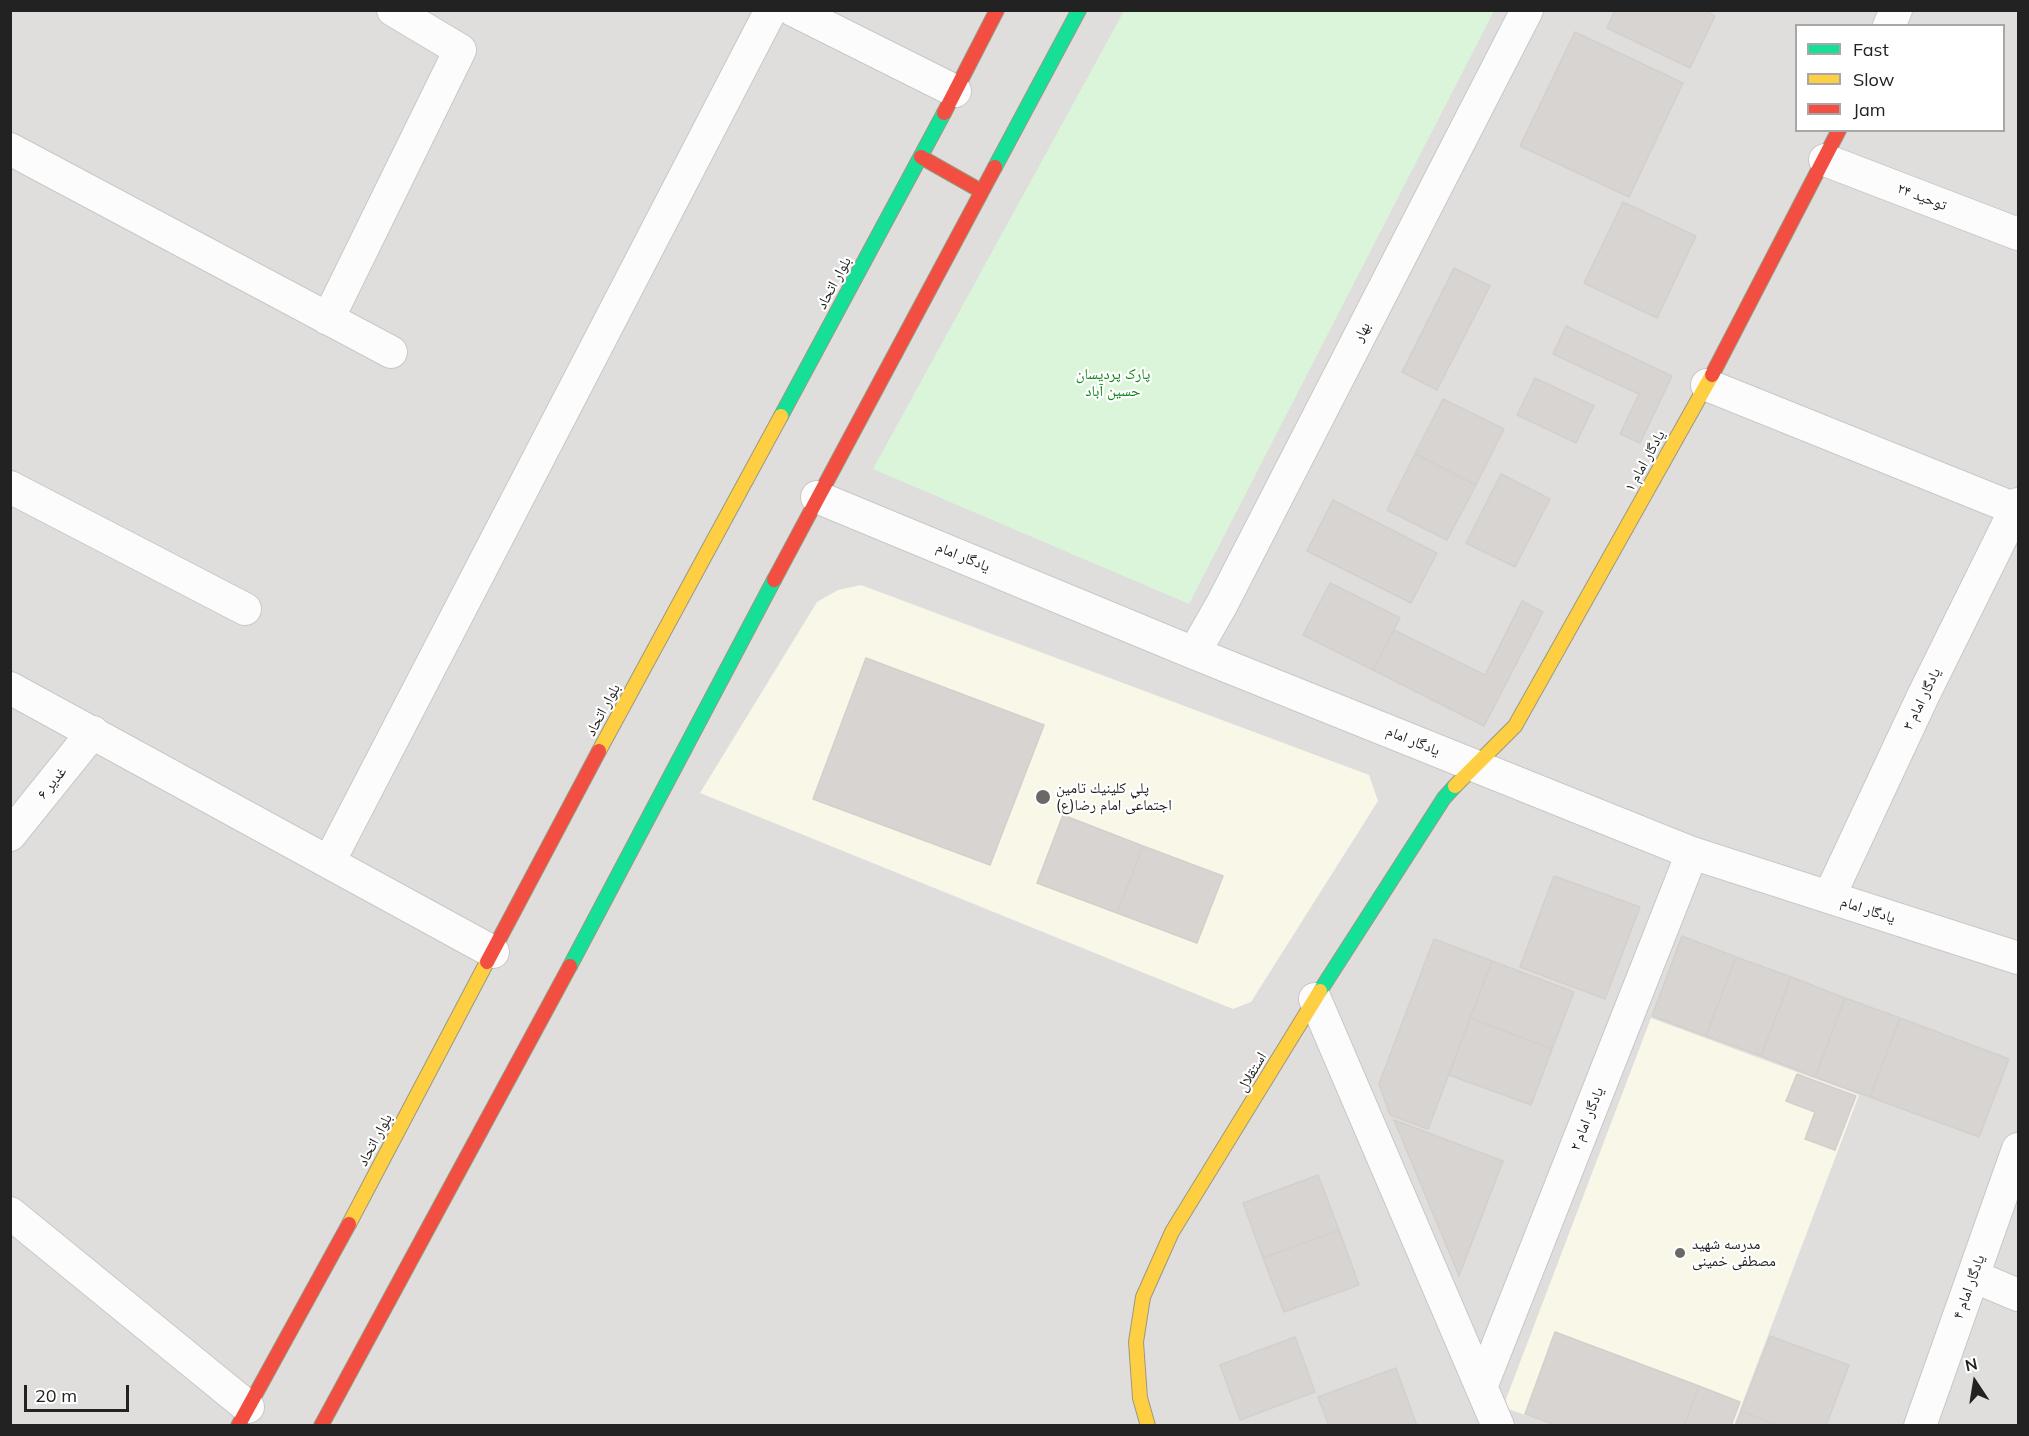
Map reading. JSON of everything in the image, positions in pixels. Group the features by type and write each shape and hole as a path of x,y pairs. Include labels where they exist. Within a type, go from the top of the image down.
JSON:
{"street":[{"path":"328,319 460,50 393,10"},
{"path":"329,862 771,10"},
{"path":"793,10 955,91"},
{"name":"بلوار اتحاد","path":"243,1416 339,1243 921,157 997,10"},
{"path":"321,1425 645,827 817,497 1079,10"},
{"name":"بهار","path":"1194,652 1222,604 1527,10"},
{"path":"1890,24 1896,10"},
{"name":"یادگار امام ۱","path":"1476,767 1515,726 1707,385 1838,132"},
{"path":"10,149 391,352"},
{"path":"921,157 981,190"},
{"name":"توحید ۲۴","path":"1825,160 2019,234"},
{"path":"1707,385 2018,508"},
{"path":"10,487 245,609"},
{"name":"یادگار امام","path":"817,497 1692,853 2019,958"},
{"name":"یادگار امام ۳","path":"1829,897 1923,696 2018,508"},
{"path":"10,688 493,952"},
{"name":"غدیر ۶","path":"10,834 93,732"},
{"name":"استقلال","path":"1148,1425 1140,1398 1136,1342 1143,1297 1172,1232 1315,999 1444,798 1476,767"},
{"name":"یادگار امام ۲","path":"1482,1385 1692,853"},
{"path":"1315,999 1498,1425"},
{"name":"یادگار امام ۴","path":"1920,1425 2019,1149"},
{"path":"10,1214 243,1416"},
{"path":"1973,1276 2019,1295"}],"shaded area":[{"path":"11,11 2018,11 2018,1425 11,1425"},
{"name":"پلي كلينيك تامین اجتماعی امام رضا(ع)","path":"861,585 1369,775 1378,801 1251,1002 1233,1009 700,793 817,602 838,590"},
{"name":"مدرسه شهید مصطفی خمینی","path":"1651,1018 1859,1095 1734,1425 1552,1425 1503,1407"}],"green space":[{"name":"پارک پردیسان حسین آباد","path":"1124,11 1494,11 1189,604 873,469"}],"building":[{"path":"1615,10 1704,10 1715,16 1690,68 1607,28"},
{"path":"1575,32 1683,83 1629,197 1520,146"},
{"path":"1623,202 1696,236 1657,318 1584,283"},
{"path":"1454,268 1490,286 1437,390 1402,372"},
{"path":"1566,326 1672,376 1640,443 1620,434 1639,394 1553,354"},
{"path":"1535,378 1594,406 1576,443 1517,415"},
{"path":"1443,399 1504,429 1476,485 1415,454"},
{"path":"1415,454 1476,485 1447,540 1387,510"},
{"path":"1501,474 1550,499 1515,567 1466,543"},
{"path":"1333,500 1437,553 1411,603 1307,551"},
{"path":"1330,583 1400,618 1373,670 1303,635"},
{"path":"1522,601 1543,612 1484,726 1373,670 1394,630 1485,675"},
{"path":"866,658 1044,725 990,865 813,799"},
{"path":"1063,815 1143,846 1117,913 1037,883"},
{"path":"1143,846 1223,876 1197,943 1117,913"},
{"path":"1554,876 1640,907 1605,999 1520,967"},
{"path":"1682,936 1736,957 1706,1036 1652,1016"},
{"path":"1434,939 1492,961 1428,1129 1390,1115 1379,1084"},
{"path":"1736,957 1791,977 1761,1056 1706,1036"},
{"path":"1492,961 1574,992 1552,1049 1470,1018"},
{"path":"1791,977 1845,998 1815,1077 1761,1056"},
{"path":"1845,998 1900,1018 1870,1097 1815,1077"},
{"path":"1470,1018 1552,1049 1531,1105 1449,1075"},
{"path":"1900,1018 2009,1059 1979,1137 1870,1097"},
{"path":"1797,1074 1856,1096 1835,1150 1805,1139 1815,1112 1786,1101"},
{"path":"1394,1120 1503,1161 1459,1276"},
{"path":"1318,1175 1339,1230 1263,1258 1243,1203"},
{"path":"1339,1230 1359,1285 1284,1312 1263,1258"},
{"path":"1555,1332 1699,1386 1684,1426 1557,1426 1525,1414"},
{"path":"1770,1336 1849,1365 1826,1426 1779,1426 1741,1411"},
{"path":"1295,1337 1315,1392 1240,1420 1220,1365"},
{"path":"1396,1368 1417,1426 1329,1426 1318,1397"},
{"path":"1699,1386 1740,1402 1731,1426 1684,1426"},
{"path":"1741,1411 1779,1426 1736,1426"}],"traffic: fast":[{"path":"995,167 1079,10"},
{"path":"781,416 944,113"},
{"path":"570,966 774,580"},
{"path":"1320,991 1444,798 1455,786"}],"traffic: slow":[{"path":"1455,786 1515,726 1712,375"},
{"path":"599,751 781,416"},
{"path":"349,1224 487,962"},
{"path":"1148,1426 1140,1398 1136,1342 1143,1297 1172,1232 1320,991"}],"traffic: jam":[{"path":"944,113 997,10"},
{"path":"1712,375 1838,132"},
{"path":"921,157 981,191"},
{"path":"774,580 995,167"},
{"path":"487,962 599,751"},
{"path":"321,1426 570,966"},
{"path":"238,1426 349,1224"}],"place":[{"name":"پلي كلينيك تامین اجتماعی امام رضا(ع)","path":"1043,797"},
{"name":"مدرسه شهید مصطفی خمینی","path":"1680,1253"}]}
